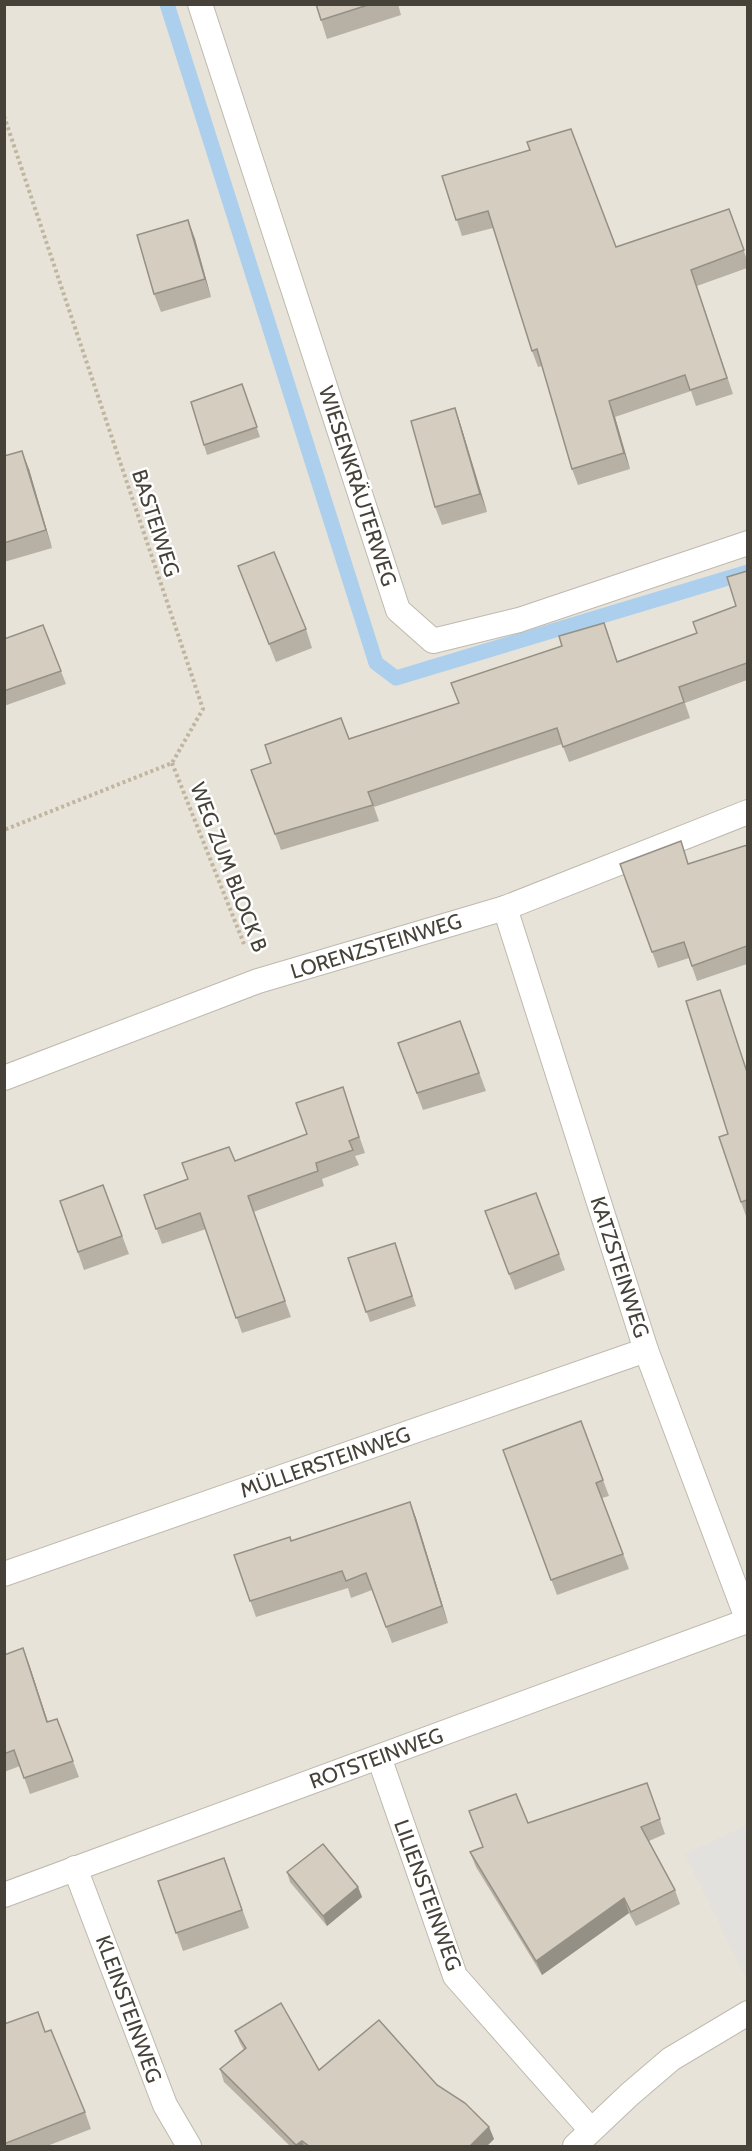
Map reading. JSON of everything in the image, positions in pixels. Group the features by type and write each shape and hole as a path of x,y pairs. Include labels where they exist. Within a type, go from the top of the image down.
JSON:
{"lane":[{"name":"WIESENKRÄUTERWEG","path":"200,4 398,610 433,641 519,620 747,543"},
{"name":"LORENZSTEINWEG","path":"4,1078 258,981 505,908 747,812"},
{"name":"KATZSTEINWEG","path":"505,908 646,1350 747,1621"},
{"name":"MÜLLERSTEINWEG","path":"4,1574 646,1350"},
{"name":"ROTSTEINWEG","path":"4,1894 747,1621"},
{"name":"LILIENSTEINWEG","path":"379,1757 455,1976 583,2138 671,2059 747,2013"},
{"name":"KLEINSTEINWEG","path":"75,1868 165,2105 189,2146"}],"path":[{"name":"BASTEIWEG","path":"4,116 203,709 172,763"},
{"path":"4,830 172,763"},
{"name":"WEG ZUM BLOCK B","path":"172,763 258,981"}],"shaded area":[{"path":"5,5 747,5 747,2146 5,2146"},
{"path":"747,1825 747,1980 685,1854"}],"building":[{"path":"316,4 371,4 321,20"},
{"path":"571,129 616,247 729,209 744,250 691,270 727,378 690,390 685,375 609,401 624,453 572,469 537,349 532,351 488,211 456,220 442,176 530,150 527,142"},
{"path":"188,220 205,279 154,294 137,235"},
{"path":"242,384 257,427 204,445 191,402"},
{"path":"455,408 480,494 435,507 411,421"},
{"path":"22,451 46,530 4,543 4,456"},
{"path":"274,552 306,629 269,644 238,566"},
{"path":"747,571 747,663 679,687 684,702 563,747 557,728 368,792 373,805 275,834 251,770 271,763 265,745 341,718 349,739 459,703 451,683 562,646 559,636 604,623 617,662 697,633 693,622 736,606 727,577"},
{"path":"43,625 61,671 4,691 4,639"},
{"path":"681,841 688,864 747,845 747,946 692,966 684,942 652,952 620,864"},
{"path":"720,990 747,1072 747,1200 741,1202 719,1137 728,1134 686,1001"},
{"path":"460,1021 479,1073 417,1093 398,1043"},
{"path":"343,1087 359,1137 349,1141 353,1150 316,1163 318,1171 248,1196 285,1301 236,1318 200,1213 156,1229 144,1195 188,1179 182,1163 229,1147 235,1161 307,1134 296,1103"},
{"path":"103,1185 122,1236 78,1252 60,1201"},
{"path":"536,1193 559,1254 509,1274 485,1211"},
{"path":"395,1243 412,1296 366,1312 348,1258"},
{"path":"581,1421 603,1480 596,1483 623,1554 551,1580 503,1450"},
{"path":"410,1502 442,1606 386,1627 366,1573 346,1581 342,1571 250,1601 234,1555 290,1537 291,1541"},
{"path":"23,1648 47,1722 57,1719 73,1761 24,1778 14,1750 4,1754 4,1655"},
{"path":"647,1783 660,1819 641,1827 675,1890 631,1912 624,1898 536,1961 470,1852 483,1847 469,1811 516,1794 528,1823"},
{"path":"323,1844 358,1887 323,1916 287,1872"},
{"path":"224,1858 242,1910 176,1933 158,1881"},
{"path":"281,2003 319,2070 379,2020 437,2085 465,2103 489,2127 470,2146 309,2146 302,2141 296,2145 220,2069 246,2048 235,2031"},
{"path":"38,2012 45,2032 51,2030 85,2112 4,2144 4,2024"}],"waterway":[{"path":"167,4 376,663 396,678 748,572"}]}
